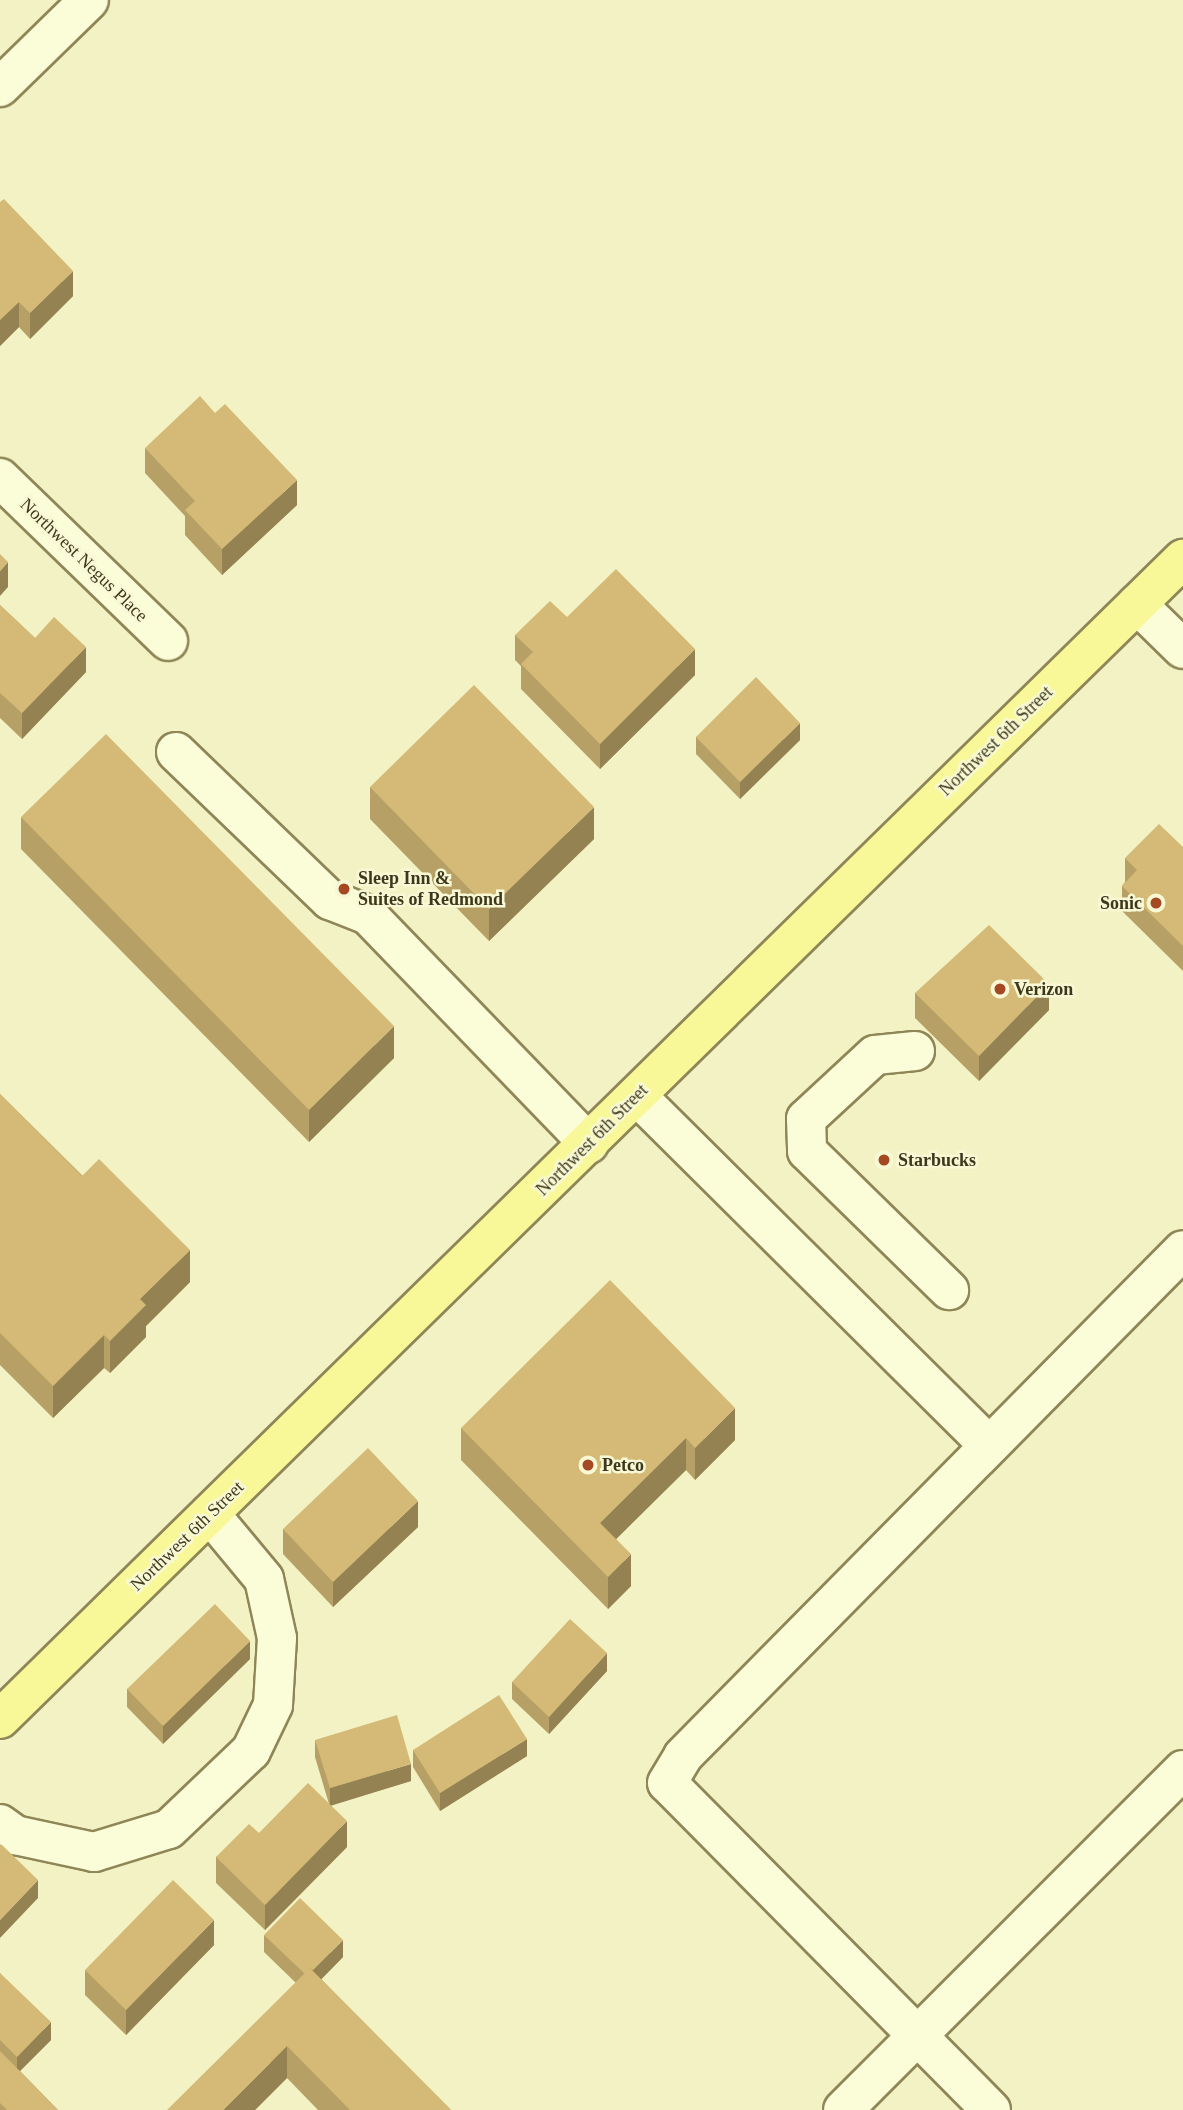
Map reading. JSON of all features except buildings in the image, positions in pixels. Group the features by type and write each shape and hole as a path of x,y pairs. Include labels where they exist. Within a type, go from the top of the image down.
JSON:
{"main road":[{"name":"Northwest 6th Street","path":"0,1719 1183,559"}],"street":[{"path":"0,87 89,0"},
{"name":"Northwest Negus Place","path":"0,478 168,641"},
{"path":"1137,604 1183,649"},
{"path":"176,752 330,900 368,915 589,1144"},
{"path":"915,1051 875,1055 806,1119 807,1151 948,1290"},
{"path":"637,1096 989,1446"},
{"path":"991,2110 667,1783 683,1756 1183,1250"},
{"path":"0,1824 15,1835 94,1852 169,1829 251,1751 273,1705 277,1638 264,1579 210,1514"},
{"path":"842,2110 1183,1770"}],"place":[{"name":"Sleep Inn & Suites of Redmond","path":"344,889"},
{"name":"Sonic","path":"1156,903"},
{"name":"Verizon","path":"1000,989"},
{"name":"Starbucks","path":"884,1160"},
{"name":"Petco","path":"588,1465"}]}
